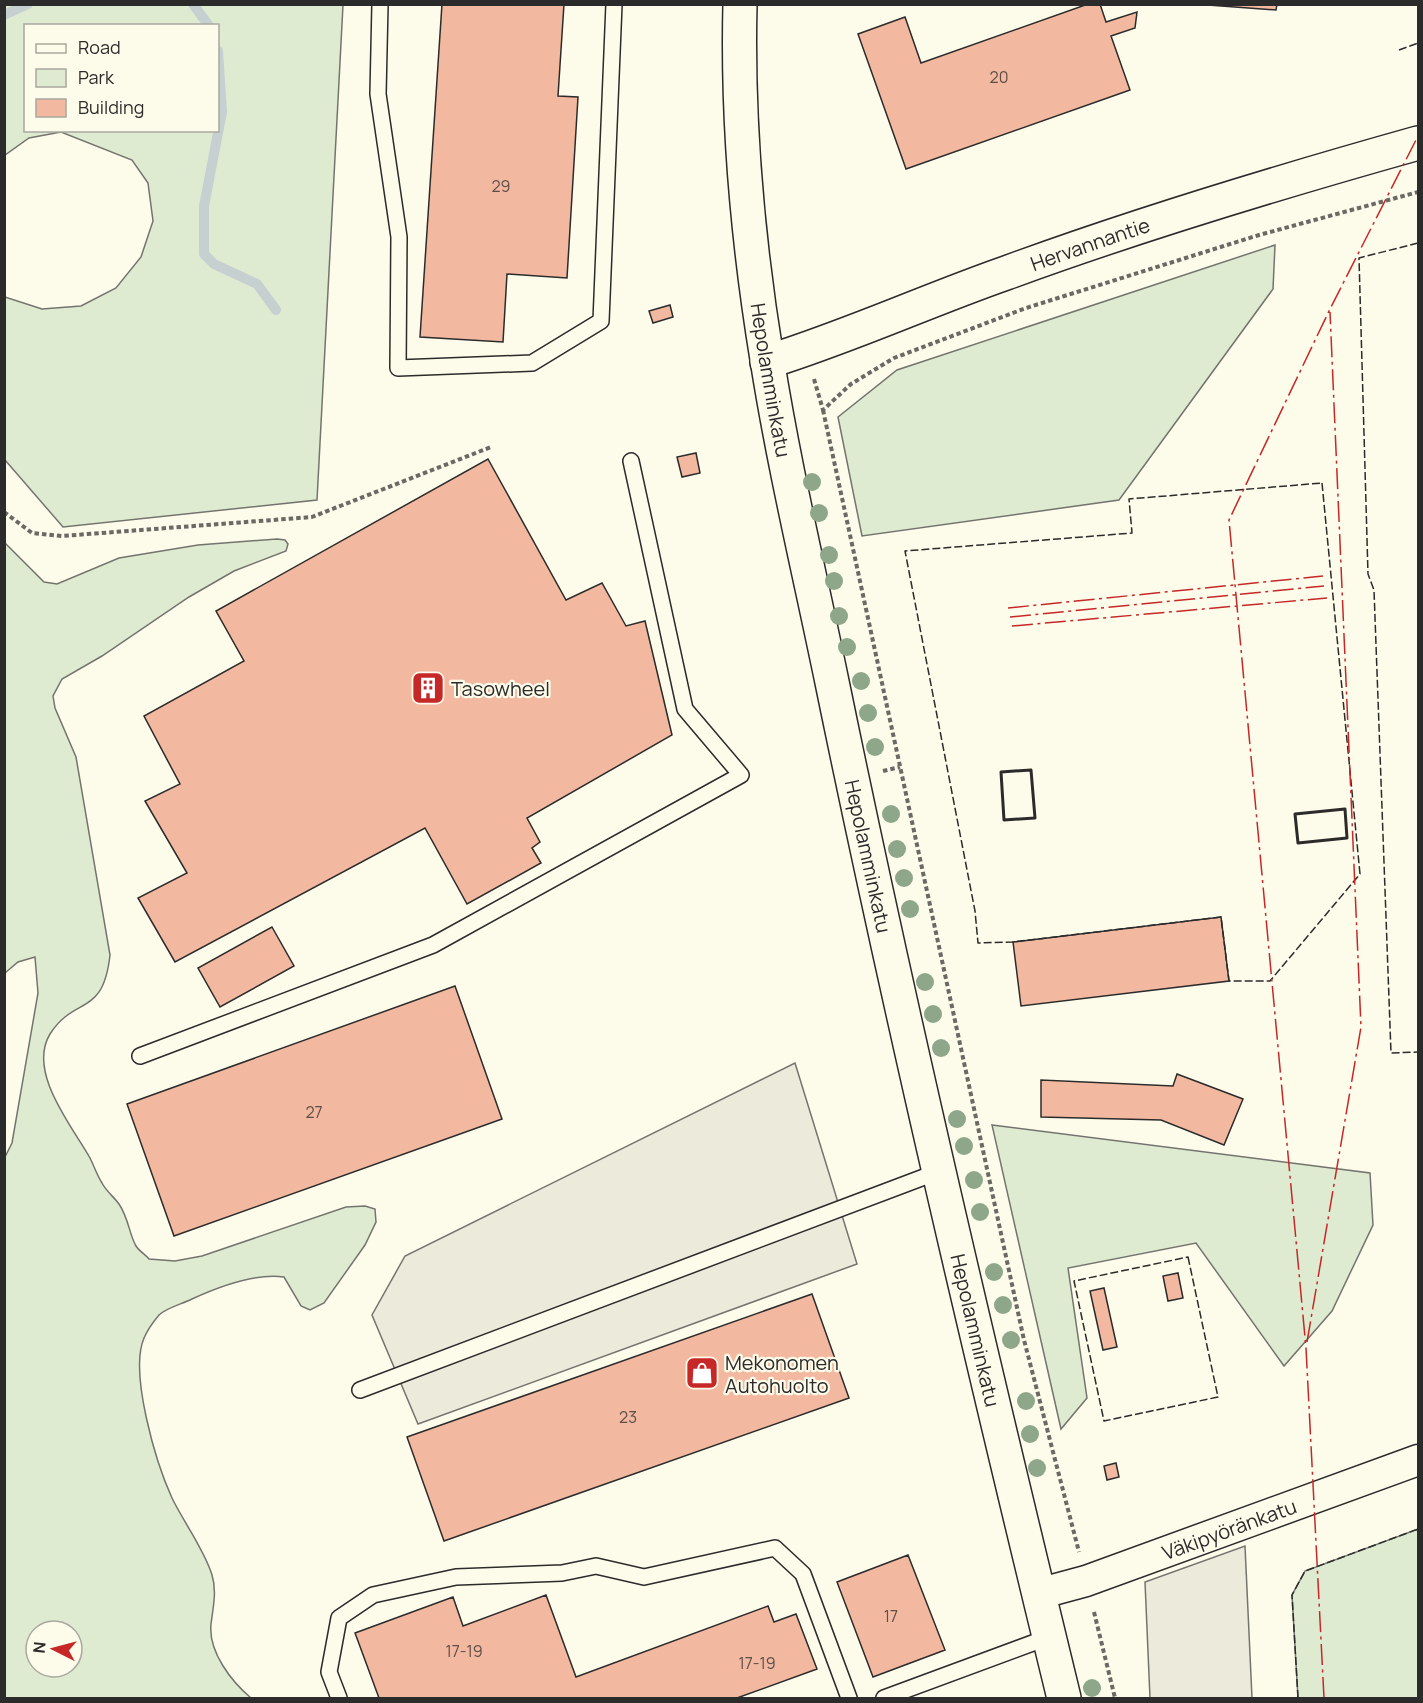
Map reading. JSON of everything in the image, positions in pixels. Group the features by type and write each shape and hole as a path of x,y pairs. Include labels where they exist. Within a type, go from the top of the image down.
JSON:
{"main road":[{"name":"Hepolamminkatu","path":"740,4 743,126 752,253 767,362 852,778 940,1171 1064,1698"},
{"name":"Hervannantie","path":"767,362 806,350 1005,273 1118,234 1256,188 1419,143"}],"street":[{"name":"Väkipyöränkatu","path":"1038,1594 1086,1581 1419,1460"}],"lane":[{"path":"380,4 378,94 399,237 398,368 532,363 601,321 614,4"},
{"path":"140,1056 433,945 741,775 685,709 631,460"},
{"path":"360,1390 940,1171"},
{"path":"339,1698 329,1672 339,1618 372,1595 456,1577 562,1573 596,1566 644,1577 776,1548 803,1574 849,1698"},
{"path":"884,1698 1049,1637"}],"path":[{"path":"823,410 851,384 894,358 1026,308 1259,235 1419,192"},
{"path":"806,350 823,410 1024,1340 1115,1698"},
{"path":"4,513 32,533 62,536 312,517 491,447"}],"green space":[{"path":"5,4 343,5 317,500 63,527 5,460 5,297 42,309 81,306 116,288 141,257 153,221 148,183 132,160 61,132 29,138 5,155"},
{"path":"1275,245 1273,289 1119,500 862,536 838,417 897,370"},
{"path":"277,539 285,540 288,544 286,551 234,571 189,597 102,656 62,679 53,696 55,708 76,757 110,955 106,975 95,997 59,1022 50,1034 44,1049 44,1065 48,1081 63,1115 90,1158 104,1186 122,1210 136,1246 149,1259 175,1261 202,1256 346,1207 365,1206 375,1209 376,1222 365,1245 324,1303 310,1310 301,1306 284,1277 261,1277 237,1282 213,1290 159,1315 144,1338 140,1353 142,1395 159,1463 172,1498 212,1575 214,1606 211,1635 213,1645 229,1675 251,1698 5,1698 4,1159 12,1143 38,993 35,957 18,962 5,973 5,543 44,582 57,584 119,558 198,545"},
{"path":"992,1125 1370,1173 1373,1225 1332,1311 1284,1366 1196,1243 1068,1268 1087,1398 1061,1429"},
{"path":"1418,1529 1418,1698 1298,1698 1292,1595 1305,1571"}],"shaded area":[{"path":"795,1063 857,1264 418,1424 372,1315 405,1256"},
{"path":"1245,1546 1252,1698 1150,1698 1145,1582"}],"building":[{"path":"442,4 564,4 558,96 578,97 567,278 507,274 503,342 420,337"},
{"path":"1088,4 1100,4 1106,22 1137,12 1135,28 1111,36 1130,90 906,169 858,34 905,17 921,63"},
{"path":"1194,4 1277,4 1276,10"},
{"path":"670,305 673,317 653,323 649,311"},
{"path":"696,453 700,473 682,477 677,457"},
{"name":"Tasowheel","path":"488,459 566,600 602,583 626,626 645,621 672,735 527,818 540,842 532,848 541,863 467,904 425,828 175,962 138,898 187,873 145,801 180,784 144,716 244,661 216,611"},
{"path":"1221,917 1229,981 1021,1006 1013,942"},
{"path":"272,927 294,966 220,1007 198,968"},
{"path":"455,986 502,1119 174,1236 127,1104"},
{"path":"1177,1074 1243,1099 1224,1145 1161,1120 1041,1117 1041,1080 1173,1086"},
{"path":"1178,1273 1183,1298 1168,1301 1163,1276"},
{"path":"1104,1288 1117,1347 1103,1350 1090,1291"},
{"path":"812,1294 849,1398 444,1541 407,1437"},
{"path":"1116,1463 1119,1477 1107,1480 1104,1466"},
{"path":"908,1555 945,1650 873,1677 837,1582"},
{"path":"546,1595 576,1677 768,1606 774,1622 796,1614 817,1669 737,1698 379,1698 355,1633 453,1597 463,1626"}],"waterway":[{"path":"4,15 28,4"},
{"path":"193,4 208,24"},
{"path":"219,66 222,112 219,128"},
{"path":"218,132 204,206 204,254 214,264 257,284 276,310"}],"fence":[{"path":"1399,50 1418,43"},
{"path":"1418,243 1359,258 1368,574 1374,590 1391,1053 1418,1052"},
{"path":"1322,483 1360,874 1270,981 1229,981 1221,917 1013,942 978,943 975,911 905,551 1132,533 1129,499 1322,483"},
{"path":"1188,1257 1218,1397 1104,1421 1074,1281 1188,1257"},
{"path":"1298,1698 1292,1595 1305,1571 1418,1529"}],"wall":[{"path":"1031,770 1035,818 1004,820 1001,772 1031,770"},
{"path":"1345,809 1347,838 1298,843 1295,814 1345,809"}],"power":[{"path":"1324,1698 1306,1348 1229,520 1330,309 1418,136"},
{"path":"1307,1342 1361,1027 1330,312"},
{"path":"1008,608 1323,576"},
{"path":"1010,617 1324,586"},
{"path":"1012,626 1327,598"}],"place":[{"name":"Tasowheel","path":"428,688"},
{"name":"Mekonomen Autohuolto","path":"702,1373"}]}
